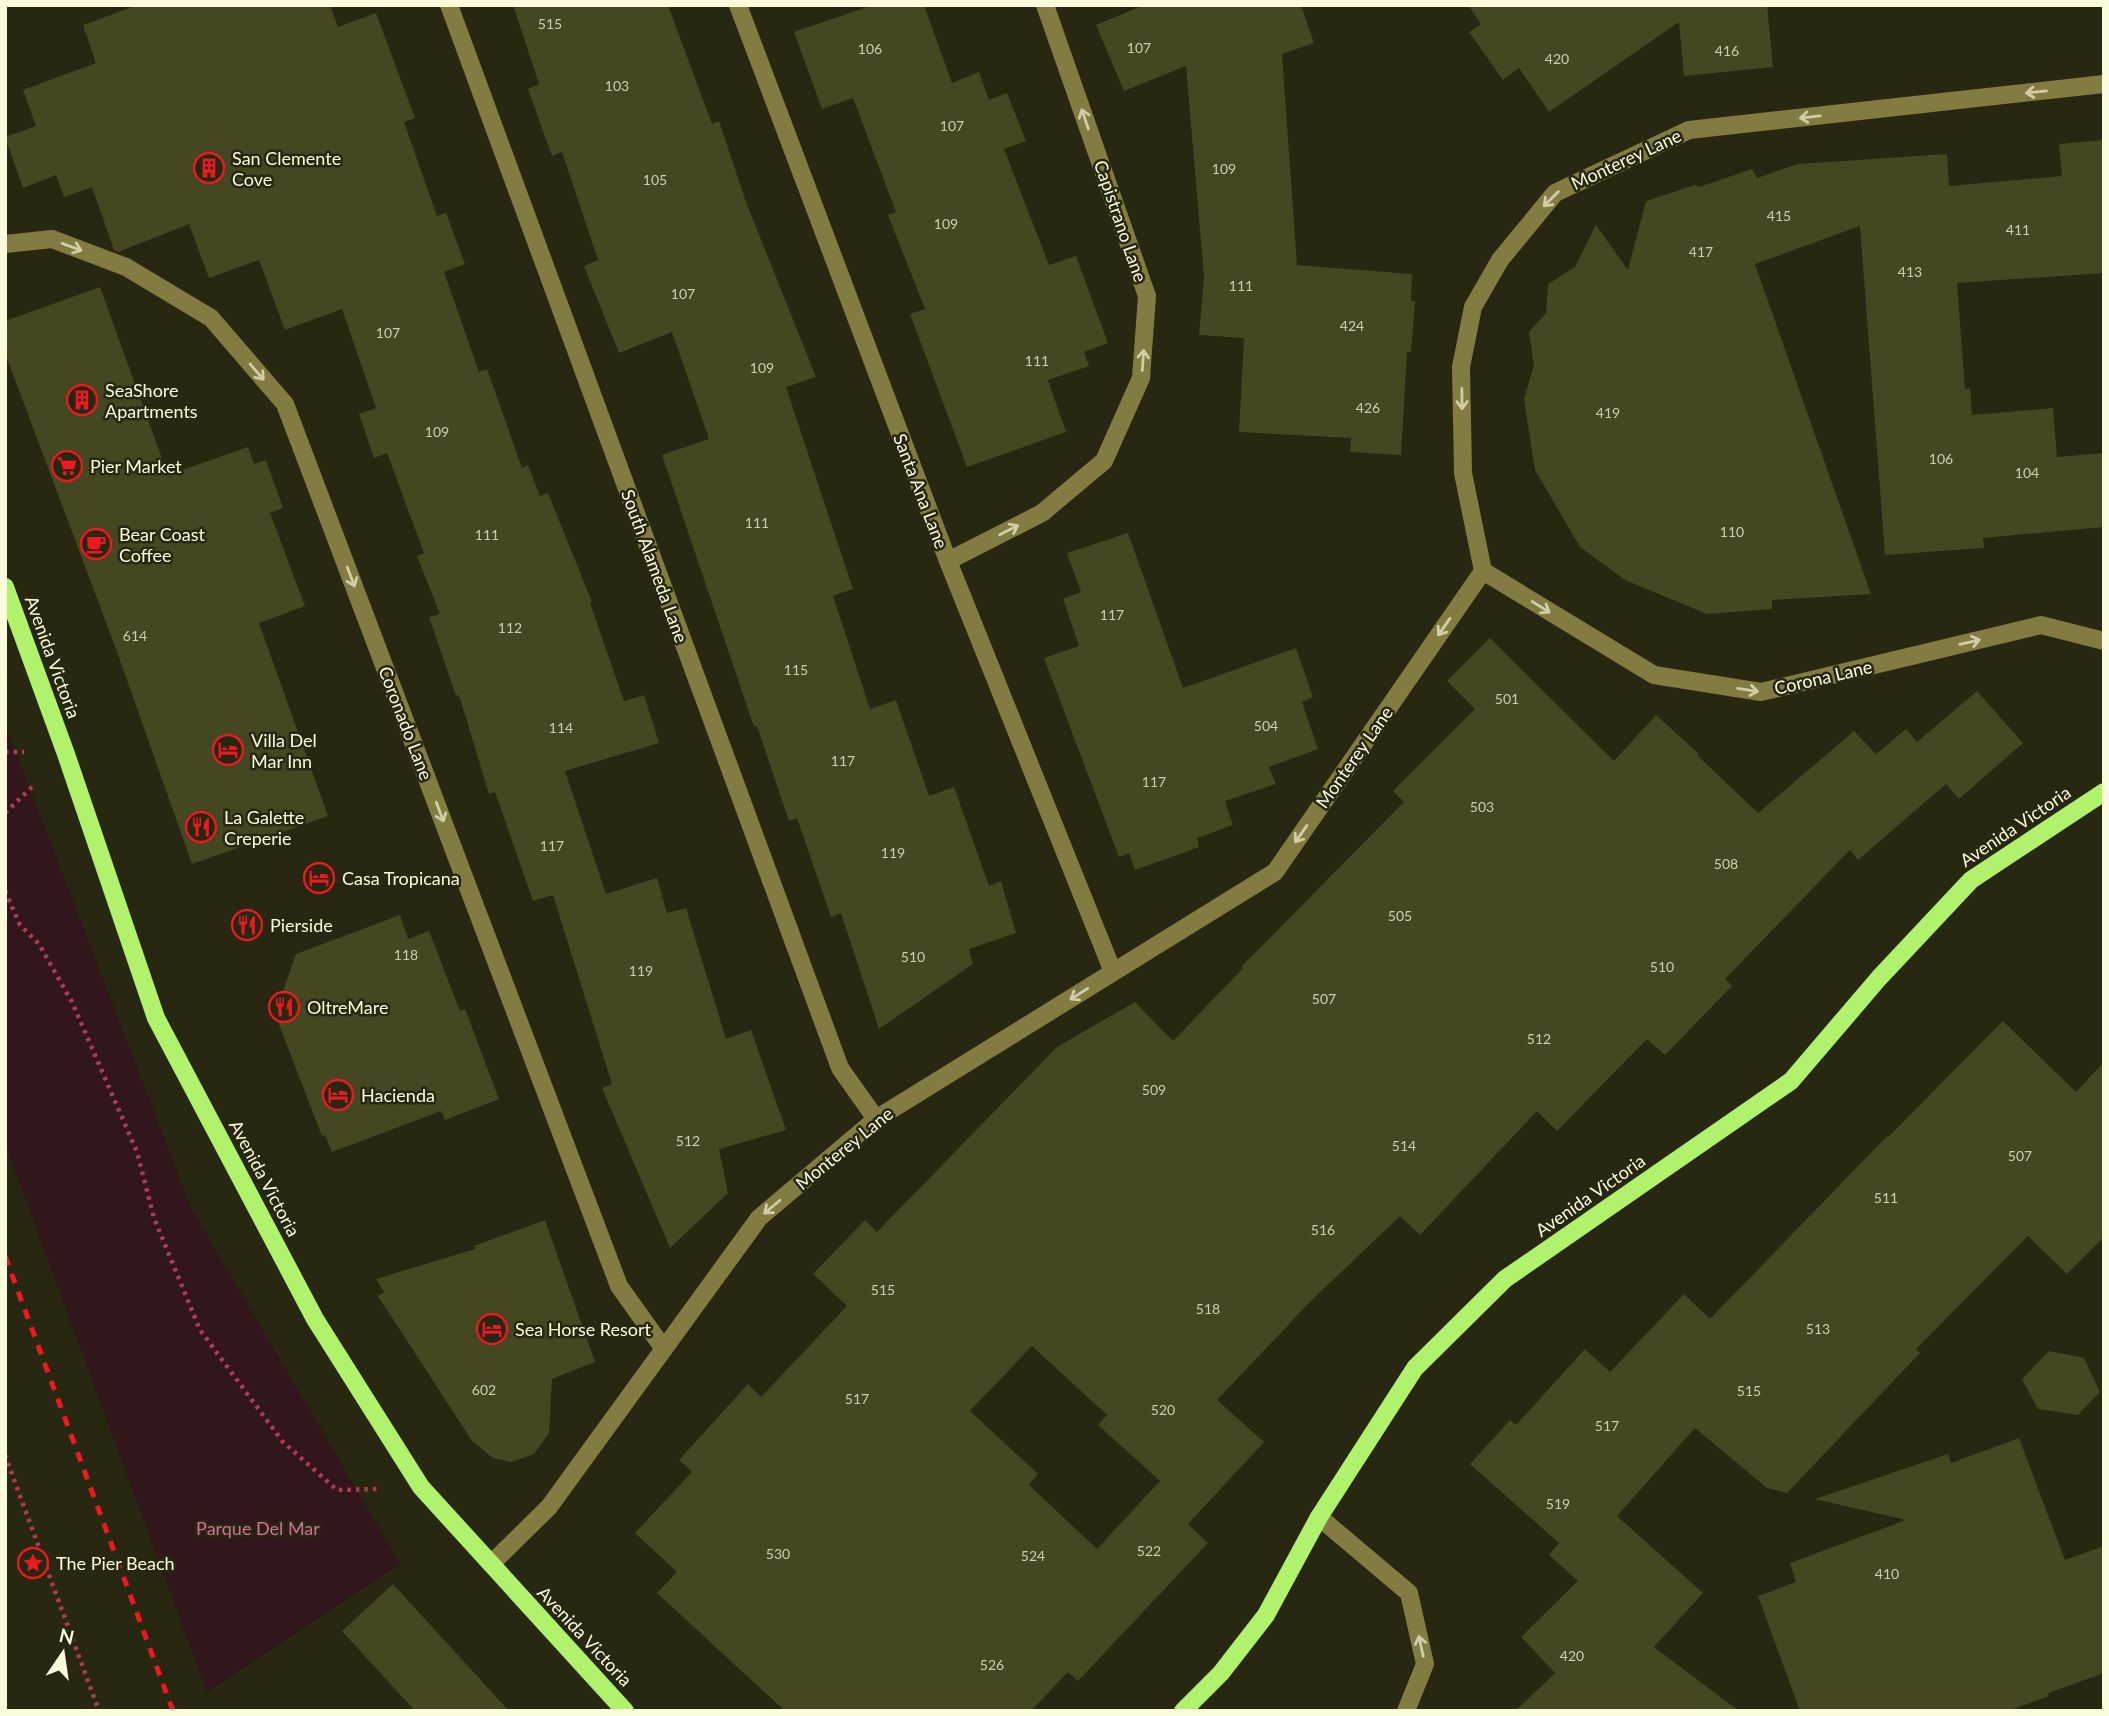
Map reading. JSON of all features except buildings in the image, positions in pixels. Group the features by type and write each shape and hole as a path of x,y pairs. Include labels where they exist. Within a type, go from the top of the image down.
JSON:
{"main road":[{"name":"Avenida Victoria","path":"5,587 66,754 156,1018 315,1319 421,1487 625,1711"},
{"name":"Avenida Victoria","path":"1183,1711 1221,1672 1266,1615 1320,1517 1415,1368 1504,1279 1791,1081 1880,978 1971,880 2104,792"}],"street":[{"name":"South Alameda Lane","path":"449,5 840,1068 876,1119"},
{"name":"Santa Ana Lane","path":"738,5 948,561 1113,972"},
{"name":"Capistrano Lane","path":"948,561 1042,513 1104,461 1141,378 1147,296 1045,5"},
{"name":"Monterey Lane","path":"491,1564 549,1507 759,1218 876,1119 1275,872 1483,571 1463,473 1461,367 1474,307 1500,260 1555,193 1689,130 2104,85"},
{"name":"Coronado Lane","path":"5,243 52,239 126,267 211,318 285,404 619,1286 664,1349"},
{"name":"Corona Lane","path":"1483,571 1654,675 1761,692 2041,625 2104,641"},
{"path":"1320,1517 1409,1593 1424,1664 1406,1711"}],"path":[{"path":"5,891 20,925 39,944 72,1002 137,1152 153,1218 200,1330 284,1442 337,1490 421,1487"},
{"path":"5,1454 99,1711"}],"green space":[{"name":"Parque Del Mar","path":"5,724 191,1208 400,1564 207,1692 5,1143"}],"railway":[{"path":"5,1256 173,1711"}],"place":[{"name":"San Clemente Cove","path":"209,168"},
{"name":"SeaShore Apartments","path":"82,400"},
{"name":"Pier Market","path":"67,466"},
{"name":"Bear Coast Coffee","path":"96,544"},
{"name":"Villa Del Mar Inn","path":"228,750"},
{"name":"La Galette Creperie","path":"201,827"},
{"name":"Casa Tropicana","path":"319,878"},
{"name":"Pierside","path":"247,925"},
{"name":"OltreMare","path":"284,1007"},
{"name":"Hacienda","path":"338,1095"},
{"name":"Sea Horse Resort","path":"492,1329"},
{"name":"The Pier Beach","path":"33,1563"}]}
